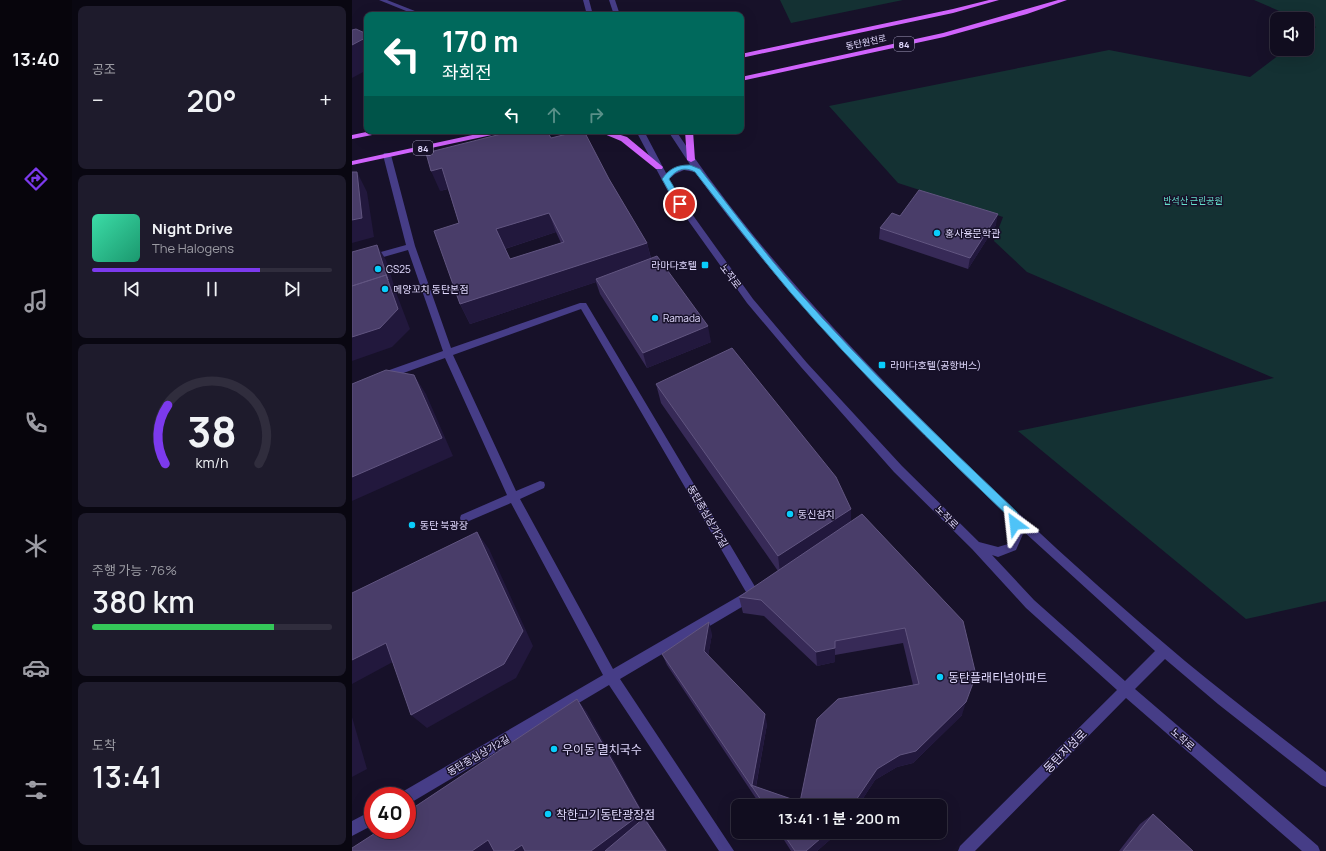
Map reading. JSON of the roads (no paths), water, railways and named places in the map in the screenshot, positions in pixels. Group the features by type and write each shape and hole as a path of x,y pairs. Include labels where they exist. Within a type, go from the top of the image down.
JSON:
{"main road":[{"name":"동탄원천로","path":"744,55 946,13 996,0"},
{"name":"동탄원천로","path":"744,78 960,31 1009,18 1064,0"},
{"path":"352,137 367,134"},
{"name":"84","path":"352,163 483,134"},
{"path":"610,134 624,139 659,167"},
{"path":"689,134 692,160"}],"street":[{"path":"382,0 414,12"},
{"path":"586,0 589,12"},
{"path":"612,0 616,12"},
{"name":"노작로","path":"642,134 672,193 736,283 804,365 898,469 976,546 1030,604 1126,690 1313,851"},
{"path":"674,134 698,170 754,244 795,292 854,357 942,447 1014,515 1164,651 1326,780"},
{"path":"387,155 411,246 448,353 513,497 610,677 727,851"},
{"path":"665,179 671,172 680,167 690,167 698,170"},
{"path":"352,263 411,246"},
{"name":"동탄중심상가2길","path":"374,380 584,305 753,594 416,791"},
{"path":"465,518 540,485"},
{"path":"976,546 998,552 1012,547 1017,534 1014,515"},
{"name":"동탄지성로","path":"965,851 1164,651"},
{"path":"352,829 364,822"}],"place":[{"name":"홍사용문학관","path":"937,233"},
{"name":"라마다호텔","path":"705,265"},
{"name":"GS25","path":"378,269"},
{"name":"메양꼬치 동탄본점","path":"385,289"},
{"name":"Ramada","path":"655,318"},
{"name":"라마다호텔(공항버스)","path":"882,365"},
{"name":"동신참치","path":"790,514"},
{"name":"동탄 북광장","path":"412,525"},
{"name":"동탄플래티넘아파트","path":"940,677"},
{"name":"우이동 멸치국수","path":"554,749"},
{"name":"착한고기동탄광장점","path":"548,814"}],"park label":[{"name":"반석산 근린공원","path":"1193,200"}]}
